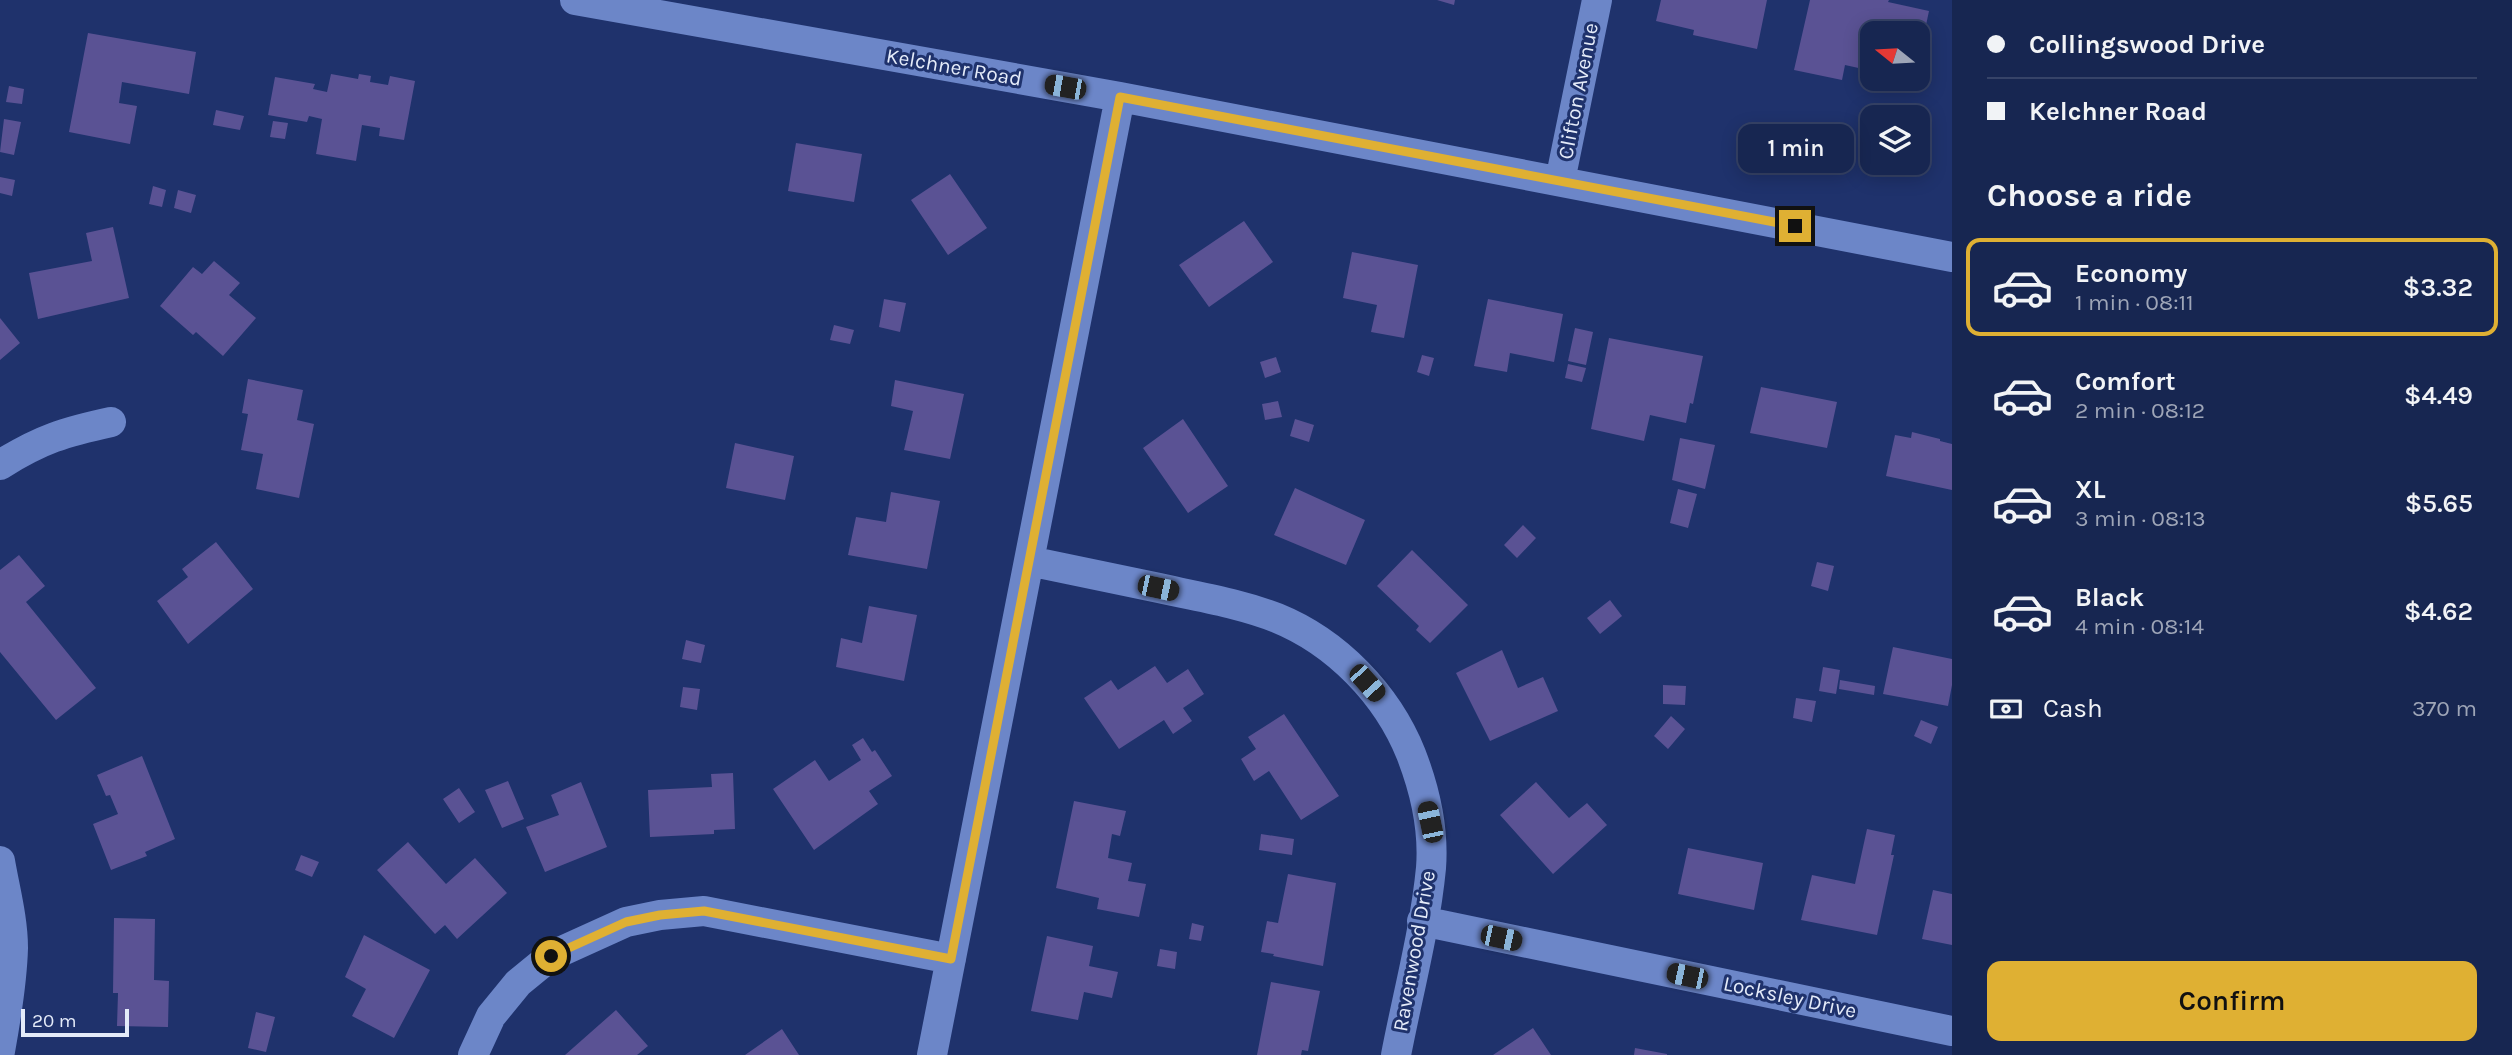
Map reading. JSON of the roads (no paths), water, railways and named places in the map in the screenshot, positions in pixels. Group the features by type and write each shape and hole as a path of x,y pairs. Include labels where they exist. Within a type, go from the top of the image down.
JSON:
{"street":[{"name":"Kelchner Road","path":"575,0 1120,97 1952,257"},
{"name":"Clifton Avenue","path":"1560,181 1597,0"},
{"path":"932,1055 1120,97"},
{"path":"0,465 33,445 61,433 111,422"},
{"name":"Ravenwood Drive","path":"1029,561 1236,604 1278,619 1317,639 1352,667 1381,700 1405,738 1421,779 1430,822 1431,866 1395,1055"},
{"path":"0,861 13,947 7,1014 0,1051"},
{"path":"472,1055 491,1016 518,983 551,956 626,922 660,915 704,911 951,959"},
{"name":"Locksley Drive","path":"1422,922 1952,1031"}]}
